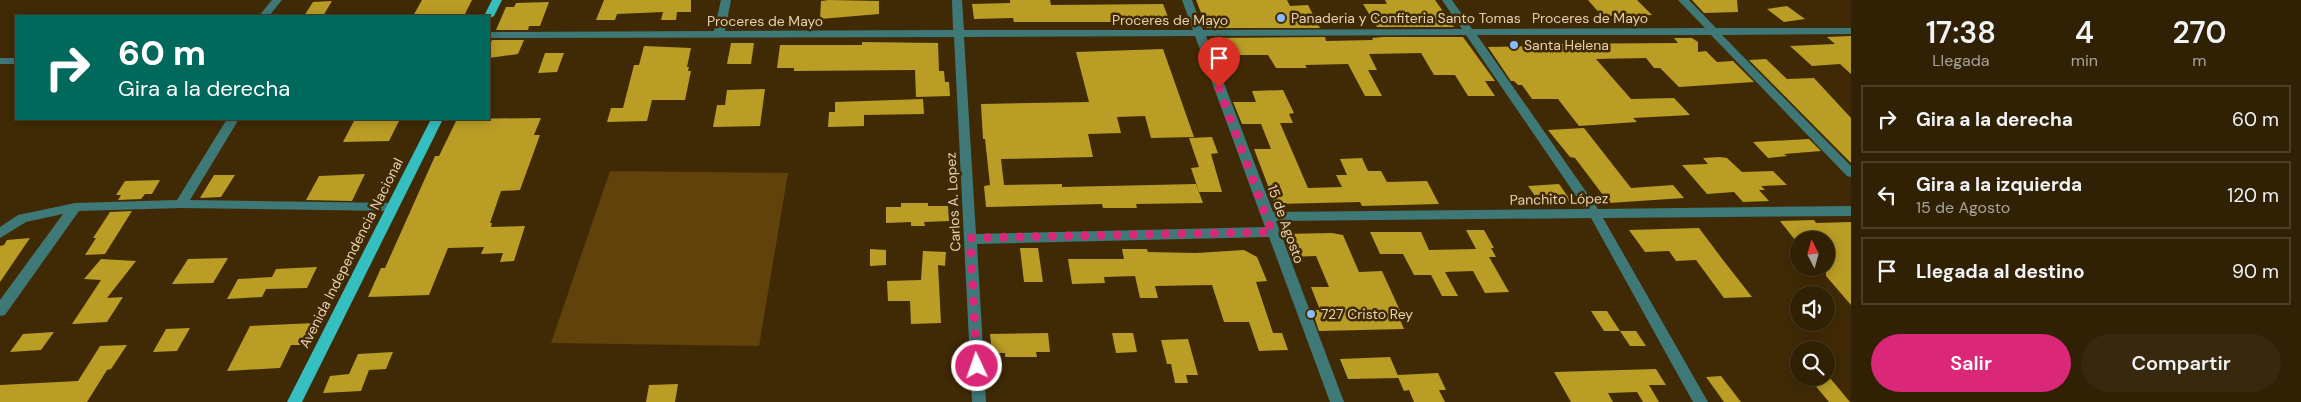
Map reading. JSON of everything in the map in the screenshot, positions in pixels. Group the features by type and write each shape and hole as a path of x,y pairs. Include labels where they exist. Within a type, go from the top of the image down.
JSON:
{"main road":[{"path":"490,15 497,0"},
{"name":"Avenida Independencia Nacional","path":"294,402 436,120"}],"street":[{"path":"265,15 277,0"},
{"path":"719,34 726,0"},
{"name":"Carlos A. Lopez","path":"957,0 979,402"},
{"name":"15 de Agosto","path":"1187,0 1337,402"},
{"path":"1447,0 1594,213 1702,402"},
{"path":"1683,0 1851,173"},
{"name":"Proceres de Mayo","path":"490,35 1851,31"},
{"path":"0,61 15,62"},
{"path":"181,204 231,120"},
{"path":"0,233 22,218 75,207 181,204 393,207"},
{"path":"0,311 75,207"},
{"name":"Panchito López","path":"1267,217 1851,211"},
{"path":"970,238 1272,232"}],"shaded area":[{"path":"610,171 788,173 759,346 551,343"}],"building":[{"path":"422,0 472,0 464,15 414,15"},
{"path":"604,0 691,0 691,12 677,12 676,20 661,20 663,12 617,14 615,20 596,20"},
{"path":"1010,0 1050,0 1051,5 1163,4 1170,22 1014,22 1013,18 974,19 972,4 1010,3"},
{"path":"1196,0 1287,0 1290,6 1308,5 1320,28 1207,28"},
{"path":"1385,0 1435,0 1454,27 1377,27 1363,4 1387,4"},
{"path":"1588,0 1637,0 1652,15 1602,16"},
{"path":"1692,0 1737,0 1738,12 1704,13"},
{"path":"332,1 324,15 305,15 313,2"},
{"path":"821,1 879,1 879,14 820,19"},
{"path":"549,2 540,26 529,26 528,30 496,30 506,7 514,7 516,3"},
{"path":"1787,6 1805,19 1784,22 1767,9"},
{"path":"1851,36 1851,74 1840,64 1812,66 1790,46 1835,44 1827,37"},
{"path":"1325,37 1326,41 1373,40 1372,38 1383,37 1463,37 1495,81 1485,81 1495,96 1468,96 1455,75 1434,75 1421,53 1369,54 1377,70 1368,70 1382,96 1365,96 1348,64 1305,65 1307,68 1276,68 1268,55 1218,55 1211,38"},
{"path":"1674,38 1692,38 1698,42 1698,52 1706,51 1717,62 1733,61 1754,82 1679,87 1660,68 1654,68 1646,58 1596,59 1631,99 1674,98 1690,115 1633,118 1637,122 1579,126 1558,99 1532,99 1522,85 1511,81 1488,47 1536,46 1534,44 1678,43"},
{"path":"492,40 524,40 518,54 490,58"},
{"path":"862,42 938,43 939,71 944,71 945,82 949,82 950,96 916,97 915,70 794,71 794,68 777,68 780,45 862,45"},
{"path":"731,43 754,43 751,64 727,64"},
{"path":"644,46 691,48 687,67 689,67 688,71 691,71 685,100 652,100 647,121 607,122 611,108 623,108 634,65 639,65"},
{"path":"1163,49 1194,137 1151,138 1145,116 1117,117 1121,133 1088,134 1093,157 1001,159 1004,185 1062,184 1062,187 1196,184 1203,203 1136,204 1137,208 1103,208 1102,204 986,207 984,186 990,185 985,139 983,139 981,104 1089,102 1076,52"},
{"path":"545,53 564,53 557,72 538,73"},
{"path":"1766,59 1787,79 1814,78 1851,118 1851,163 1749,60"},
{"path":"765,89 760,126 713,127 717,105 725,105 727,90"},
{"path":"1283,90 1294,113 1289,114 1293,123 1280,123 1308,188 1342,187 1336,175 1347,175 1340,159 1362,158 1368,171 1381,171 1387,182 1427,181 1439,204 1362,206 1360,202 1275,204 1254,149 1271,149 1261,124 1242,124 1233,102 1256,102 1252,91"},
{"path":"923,99 924,114 864,115 864,126 828,127 829,112 835,112 835,102"},
{"path":"541,118 534,135 540,135 520,190 501,191 490,223 492,223 491,227 525,226 514,261 500,262 503,253 481,254 484,247 448,248 429,295 368,297 381,268 385,268 435,156 439,156 457,120"},
{"path":"354,120 400,120 389,141 343,142"},
{"path":"1584,128 1631,188 1673,185 1684,198 1609,203 1575,158 1570,157 1548,130"},
{"path":"1212,137 1218,153 1211,154 1222,192 1199,192 1191,168 1199,167 1189,138"},
{"path":"1809,139 1821,151 1784,154 1787,156 1768,158 1753,142"},
{"path":"1703,158 1727,158 1742,172 1773,171 1787,185 1761,186 1765,190 1759,190 1769,201 1743,202 1734,192 1707,194 1682,165 1708,164"},
{"path":"365,174 352,201 306,200 319,176"},
{"path":"214,175 235,175 221,197 200,198"},
{"path":"160,180 152,194 145,194 141,199 118,200 121,195 116,195 125,181"},
{"path":"1559,184 1571,201 1540,203 1528,186"},
{"path":"901,203 928,203 928,206 948,206 949,221 924,222 925,226 911,226 911,222 886,223 886,207 901,207"},
{"path":"132,211 105,254 85,255 96,238 93,238 110,212"},
{"path":"1780,221 1851,222 1851,305 1826,276 1835,276 1835,231 1790,231 1790,234"},
{"path":"1699,228 1752,297 1724,298 1696,260 1676,261 1669,251 1645,252 1629,230"},
{"path":"1466,230 1484,230 1494,248 1491,248 1496,257 1489,257 1509,292 1485,293 1473,271 1445,272 1458,296 1442,296 1431,275 1414,275 1403,254 1380,254 1370,232 1421,232 1429,250 1476,249"},
{"path":"1332,233 1343,235 1359,272 1382,271 1402,315 1398,315 1404,329 1319,331 1312,310 1320,310 1311,287 1329,287 1316,256 1291,257 1283,234"},
{"path":"30,238 0,282 0,246 4,245 7,240"},
{"path":"1020,248 1038,248 1043,282 1024,282"},
{"path":"870,249 886,250 886,265 870,266"},
{"path":"1122,249 1147,249 1148,252 1196,253 1244,250 1257,257 1267,281 1256,282 1273,333 1282,333 1288,350 1259,351 1249,322 1224,322 1212,285 1155,286 1158,298 1140,298 1135,276 1104,277 1105,283 1072,284 1068,259 1124,259"},
{"path":"923,251 946,252 945,266 938,265 941,323 911,324 910,301 888,301 887,281 921,280"},
{"path":"228,258 213,283 172,284 188,259"},
{"path":"101,259 136,261 107,298 123,297 107,322 72,324 101,280 84,279"},
{"path":"317,267 307,288 266,289 262,297 227,299 238,279 272,277 276,269"},
{"path":"1591,311 1607,311 1620,331 1604,331"},
{"path":"315,323 305,345 291,345 280,368 227,371 250,326"},
{"path":"190,328 177,351 153,352 166,329"},
{"path":"1620,331 1636,331 1646,346 1630,346"},
{"path":"54,332 41,350 10,352 23,334"},
{"path":"1048,333 1050,352 1036,352 1037,357 1005,357 1005,353 992,353 990,334"},
{"path":"1112,333 1133,333 1137,352 1116,353"},
{"path":"1188,339 1198,375 1186,375 1188,383 1175,383 1171,364 1167,364 1161,340"},
{"path":"127,345 111,369 107,370 87,402 0,402 0,385 78,381 100,346"},
{"path":"393,352 386,369 369,370 361,391 323,393 330,376 349,374 358,354"},
{"path":"1390,357 1399,378 1348,379 1340,359"},
{"path":"1656,369 1666,385 1649,385 1659,402 1643,402 1637,392 1608,393 1613,402 1571,402 1554,372"},
{"path":"1438,373 1446,390 1439,390 1445,402 1414,402 1409,390 1404,391 1397,375"},
{"path":"1721,376 1741,402 1724,402 1706,377"},
{"path":"678,384 675,402 646,402 649,385"},
{"path":"1835,384 1850,402 1829,402 1816,386 1835,386"}],"place":[{"name":"Panaderia y Confiteria Santo Tomas","path":"1281,18"},
{"name":"Santa Helena","path":"1514,45"},
{"name":"727 Cristo Rey","path":"1311,314"}],"route":[{"path":"977,366 970,238 1272,232 1219,88"}]}
